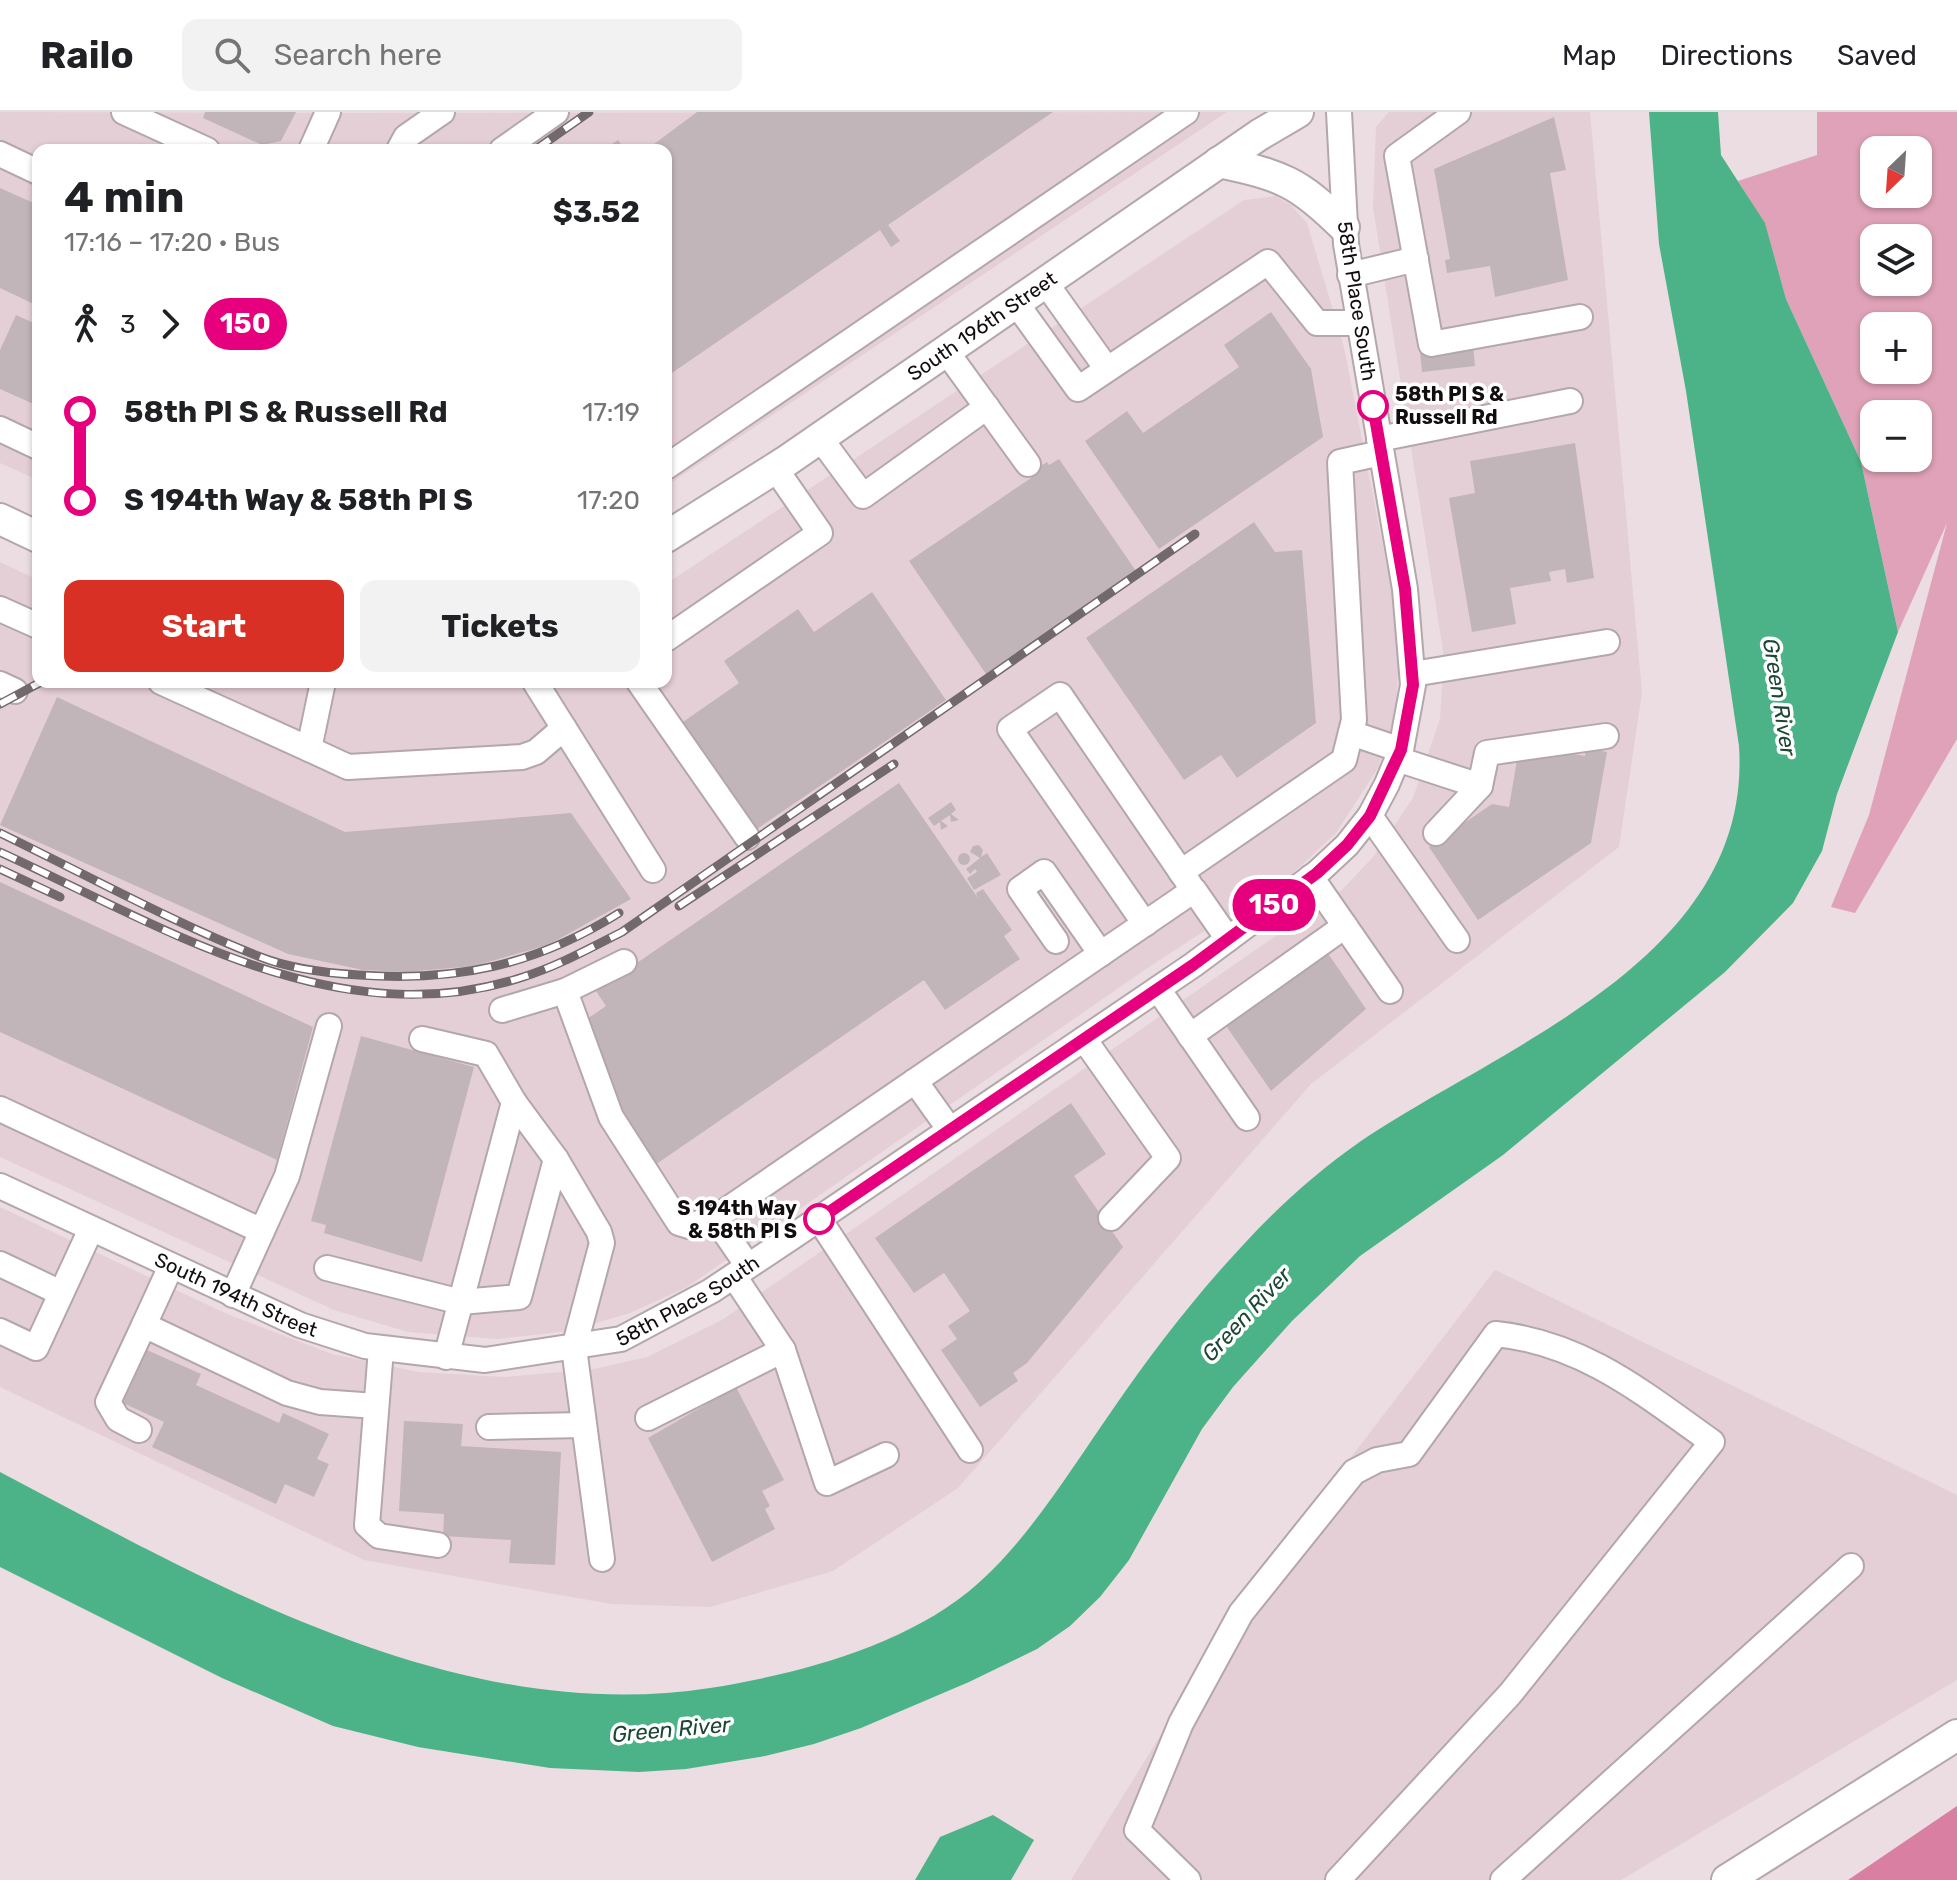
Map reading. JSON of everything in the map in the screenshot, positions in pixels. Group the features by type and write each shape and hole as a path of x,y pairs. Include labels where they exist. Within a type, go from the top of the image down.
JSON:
{"main road":[{"name":"South 196th Street","path":"672,533 820,438 1219,162 1298,112"},
{"path":"1219,162 1269,172 1291,182 1312,195 1344,227"},
{"path":"0,519 32,534"},
{"path":"1727,1880 1957,1735"}],"street":[{"path":"124,112 194,144"},
{"path":"314,144 328,112"},
{"path":"402,144 406,137 442,112"},
{"path":"511,144 556,112"},
{"path":"672,463 1186,112"},
{"name":"58th Place South","path":"485,1360 621,1339 741,1271 1228,939 1311,877 1347,845 1370,816 1399,755 1410,714 1413,674 1405,589 1350,275 1344,227 1339,112"},
{"path":"1458,112 1397,156 1431,344 1580,317"},
{"path":"0,154 32,169"},
{"path":"1350,275 1416,259"},
{"path":"1016,303 1078,389 1268,262 1317,323 1358,323"},
{"path":"1045,282 1107,369"},
{"path":"946,351 1028,464"},
{"path":"565,991 611,1117 679,1223 689,1226 715,1218 1145,924 1188,881 1344,760 1354,720 1340,462 1380,446 1570,401"},
{"path":"820,438 863,496 987,407"},
{"path":"0,429 32,444"},
{"path":"672,635 820,533 775,468"},
{"path":"0,609 32,623"},
{"path":"1413,674 1607,642"},
{"path":"174,688 348,767 522,757 536,752 564,728"},
{"path":"309,749 322,688"},
{"path":"539,688 653,870"},
{"path":"643,688 747,837"},
{"path":"1145,924 1010,729 1060,695 1228,939"},
{"path":"1351,733 1480,786"},
{"path":"1436,833 1480,786 1487,753 1606,736"},
{"path":"1370,816 1457,940"},
{"path":"1056,941 1020,889 1044,872 1101,954"},
{"path":"1311,877 1390,991"},
{"path":"1190,1036 1345,926"},
{"path":"502,1010 565,991 624,962"},
{"path":"1158,989 1247,1118"},
{"path":"233,1295 287,1176 329,1026"},
{"path":"422,1039 486,1054 514,1102 556,1159 602,1243 574,1348 602,1559"},
{"path":"1084,1039 1168,1158 1111,1218"},
{"path":"915,1081 950,1130"},
{"path":"446,1357 514,1102"},
{"path":"0,1109 262,1231"},
{"path":"327,1268 461,1302 519,1297 556,1159"},
{"name":"South 194th Street","path":"0,1186 300,1325 381,1349 485,1360"},
{"path":"715,1218 783,1350 827,1483 886,1455"},
{"path":"819,1219 970,1450"},
{"path":"0,1331 36,1348 91,1229"},
{"path":"0,1264 61,1293"},
{"path":"139,1430 118,1419 108,1402 171,1266"},
{"path":"144,1325 287,1393 320,1402 376,1406"},
{"path":"1188,1880 1137,1830 1181,1723 1241,1613 1354,1472 1377,1460 1409,1454 1496,1334 1536,1338 1611,1370 1712,1442 1510,1694 1338,1880"},
{"path":"381,1349 367,1525 379,1536 438,1545"},
{"path":"648,1418 783,1350"},
{"path":"489,1427 584,1425"},
{"path":"1503,1880 1851,1566"}],"shaded area":[{"path":"0,112 1227,112 672,482 672,144 32,144 32,477 0,463"},
{"path":"1389,112 1590,112 1642,693 1619,847 1311,1084 958,1488 833,1571 710,1607 611,1604 364,1560 0,1387 0,1207 227,1314 332,1354 419,1372 505,1377 594,1369 647,1357 722,1320 1342,890 1373,857 1413,798 1440,719 1444,657 1373,207 1376,127"},
{"path":"1817,112 1957,112 1957,739 1855,913 1831,907 1869,815 1947,523 1898,632 1863,472 1932,472 1932,400 1860,400 1860,460 1786,299 1765,224 1738,181 1817,155"},
{"path":"1275,196 1291,205 1307,223 1344,347 1400,634 1396,712 1378,768 1336,833 1292,874 1146,969 687,1287 630,1313 569,1331 497,1339 408,1332 334,1310 0,1157 0,562 32,577 32,688 672,688 672,580 1244,200"},
{"path":"1495,1270 1957,1495 1957,1680 1621,1880 1071,1880 1258,1578"},
{"path":"1957,1806 1957,1880 1848,1880"}],"water":[{"name":"Green River","path":"1649,112 1718,112 1721,155 1765,223 1786,299 1860,460 1860,472 1863,472 1898,632 1837,794 1822,851 1793,903 1725,972 1503,1155 1360,1256 1292,1321 1233,1387 1202,1429 1129,1560 1100,1597 1070,1626 1037,1649 969,1682 861,1728 814,1744 686,1769 639,1772 550,1768 418,1747 333,1726 222,1678 0,1567 0,1472 166,1559 341,1637 431,1667 523,1687 616,1695 710,1688 811,1666 845,1656 910,1629 968,1592 1028,1530 1176,1324 1226,1263 1271,1216 1314,1177 1361,1141 1547,1029 1609,987 1663,939 1706,884 1733,820 1739,746 1686,391 1659,244"},
{"path":"993,1815 1034,1840 1011,1880 915,1880 940,1837"}],"building":[{"path":"205,112 296,112 281,141 267,144 260,144 203,118"},
{"path":"697,112 1053,112 888,225 900,241 891,247 880,230 672,373 672,144 654,144"},
{"path":"1554,117 1566,170 1550,173 1568,280 1495,297 1490,266 1447,273 1445,260 1450,259 1434,169"},
{"path":"0,188 32,202 32,303 0,288"},
{"path":"1271,312 1311,369 1323,437 1159,549 1085,441 1127,411 1143,433 1239,367 1224,345"},
{"path":"16,315 32,322 32,403 0,389 0,350"},
{"path":"1473,346 1475,366 1422,372 1420,352"},
{"path":"1575,443 1594,578 1567,583 1565,569 1549,572 1551,581 1510,588 1516,624 1472,632 1449,498 1475,493 1470,461"},
{"path":"1059,459 1136,571 986,674 909,561 1031,478 1028,474 1047,462 1049,465"},
{"path":"1254,522 1275,552 1302,550 1316,723 1237,778 1221,755 1184,780 1086,638"},
{"path":"872,592 946,700 754,831 680,724 739,683 724,661 798,609 814,632"},
{"path":"57,697 345,832 571,813 631,899 548,945 474,966 406,972 363,970 288,954 0,825"},
{"path":"1586,748 1607,752 1591,843 1478,920 1429,847 1492,804 1509,807 1517,760 1562,752 1585,756"},
{"path":"899,783 978,898 976,893 983,889 1012,930 1004,936 1020,959 945,1010 924,980 655,1165 627,1125 587,1019 606,1006 596,991"},
{"path":"951,802 956,810 951,814 959,820 951,822 950,815 941,821 948,826 941,830 940,822 934,826 928,818"},
{"path":"979,845 983,850 981,857 987,853 1001,875 974,890 967,878 977,872 975,869 970,874 966,869 980,858 970,852 973,846"},
{"path":"964,853 970,859 964,865 958,859"},
{"path":"0,882 313,1027 277,1160 0,1032"},
{"path":"1325,949 1366,1009 1271,1091 1222,1020"},
{"path":"361,1036 474,1067 422,1262 324,1233 326,1225 311,1221"},
{"path":"1071,1103 1106,1154 1074,1176 1123,1247 1027,1363 1013,1373 1018,1381 980,1407 941,1350 957,1339 948,1326 970,1311 944,1273 914,1293 875,1238"},
{"path":"147,1350 201,1374 196,1385 279,1423 283,1413 329,1434 317,1459 329,1464 314,1497 285,1484 276,1504 152,1447 164,1422 123,1403"},
{"path":"736,1387 784,1480 762,1491 770,1506 765,1509 775,1529 712,1562 648,1438"},
{"path":"404,1421 463,1424 461,1446 561,1452 555,1565 509,1563 511,1540 443,1536 444,1514 399,1511"}],"railway":[{"path":"544,144 589,112"},
{"path":"0,852 188,940 253,965 319,984 386,994 454,992 523,977 622,932 1195,534"},
{"path":"0,704 32,687"},
{"path":"679,906 894,764"},
{"path":"0,833 225,942 270,960 321,972 429,976 495,966 557,946 619,913"},
{"path":"0,869 60,897"}],"bus line":[{"name":"150","path":"819,1219 1193,965 1317,873 1347,845 1370,816 1401,750 1413,685 1405,589 1373,406"}],"place":[{"name":"58th Pl S & Russell Rd","path":"1373,406"},
{"name":"S 194th Way & 58th Pl S","path":"819,1219"}]}
